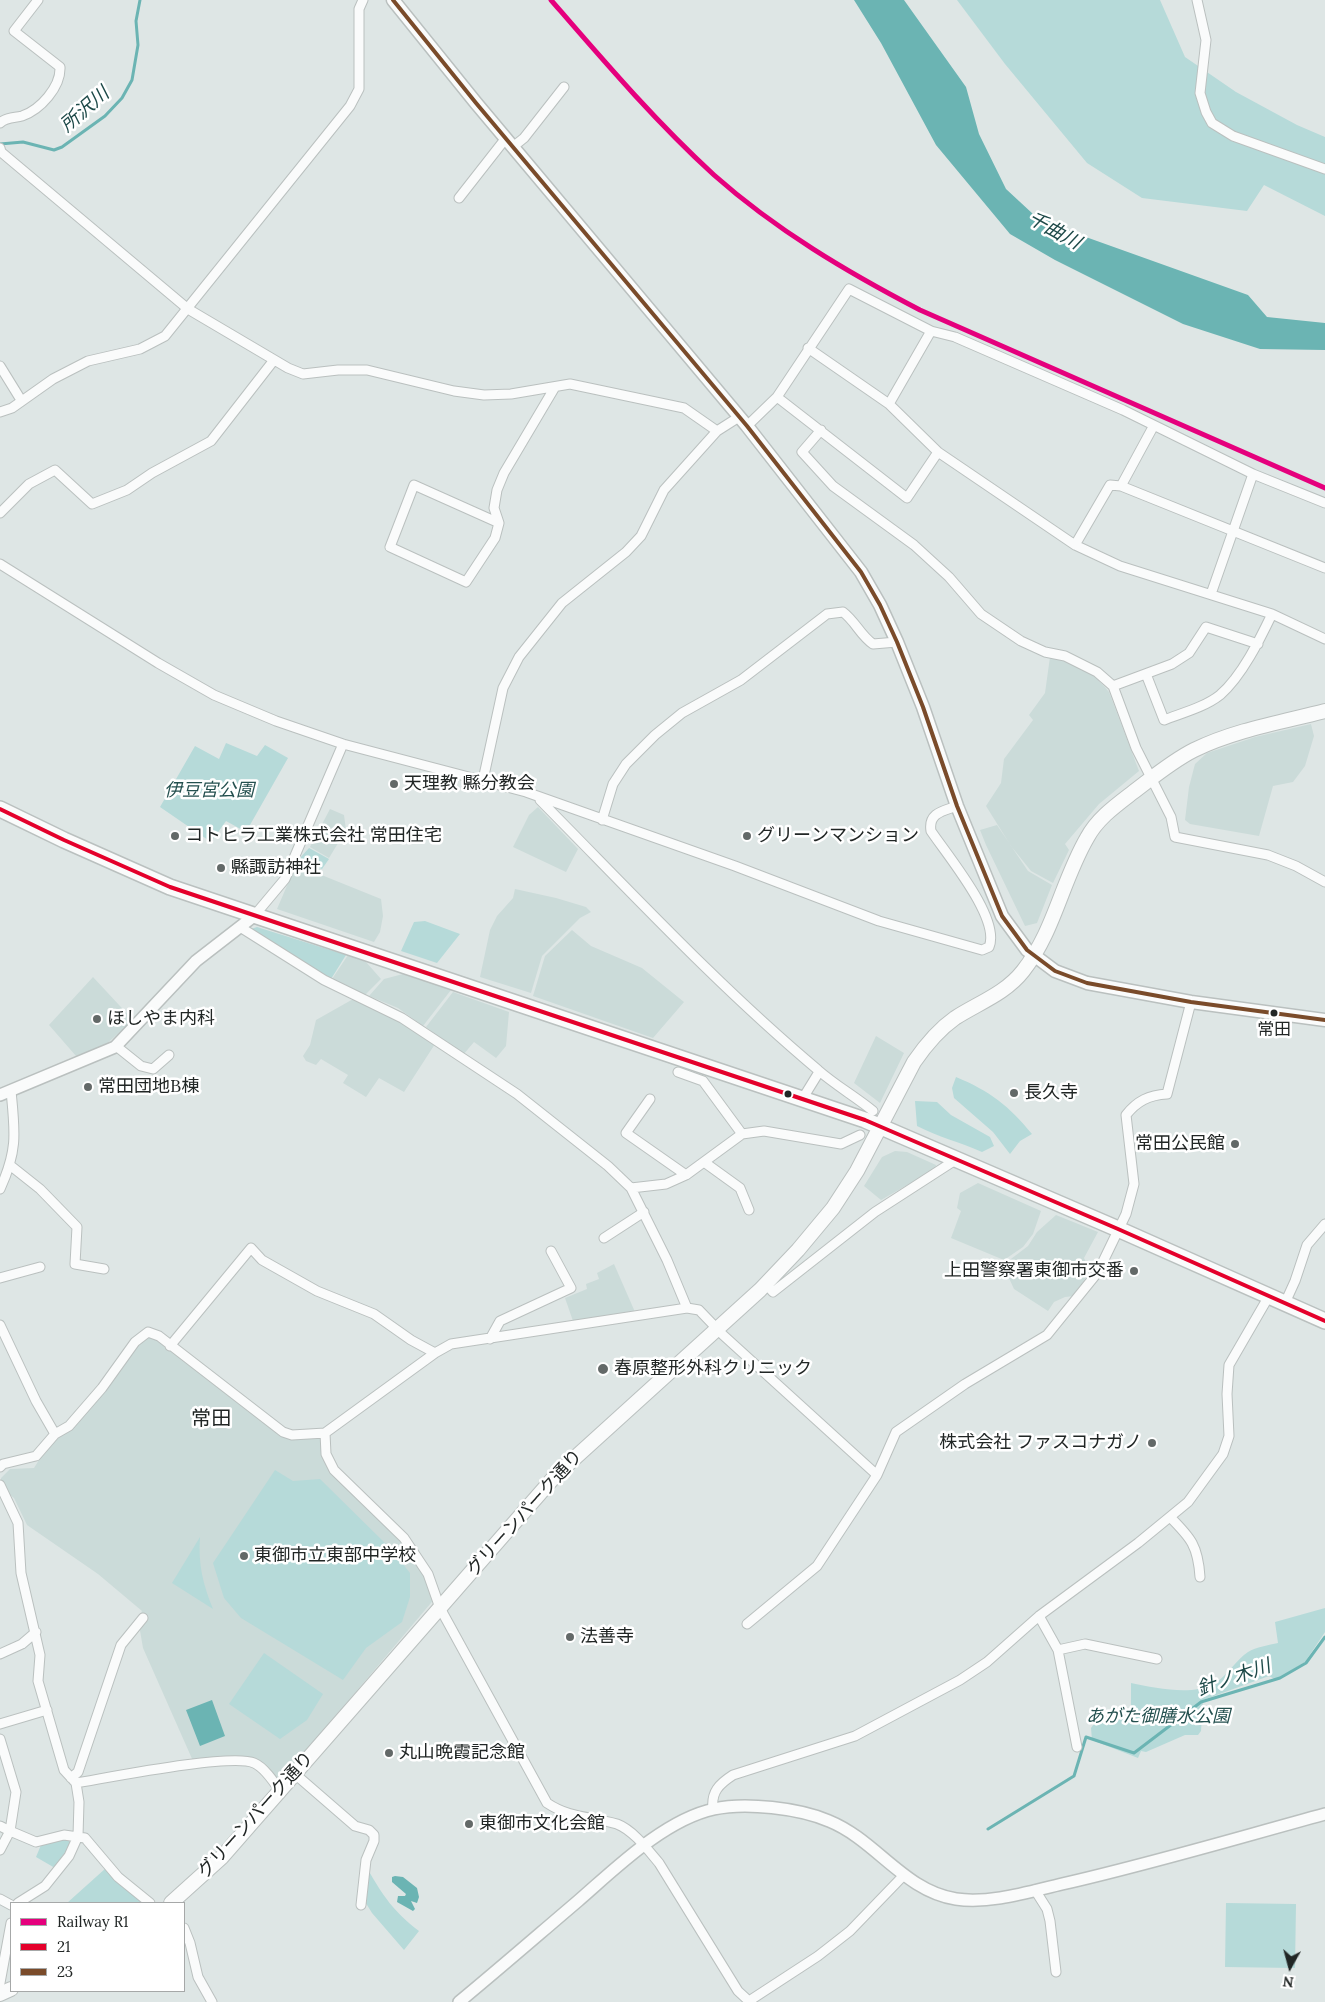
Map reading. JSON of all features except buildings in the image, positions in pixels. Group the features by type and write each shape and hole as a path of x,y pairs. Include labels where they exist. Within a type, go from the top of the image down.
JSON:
{"highway":[{"path":"0,808 64,840 170,887 803,1098 881,1127 1325,1321"}],"main road":[{"path":"392,0 743,422 861,572 880,605 897,642 923,707 957,806 1002,916 1033,956 1055,971 1087,983 1191,1002 1325,1020"},
{"name":"グリーンパーク通り","path":"172,1902 210,1869 556,1475 765,1283 798,1250 840,1198 881,1127 914,1062 930,1041 956,1018 984,1003 1007,987 1020,974 1033,956 1092,829 1104,816 1150,779 1183,756 1215,741 1325,711"}],"street":[{"path":"0,123 4,120 25,115 45,100 55,87 60,72 60,67 14,31 38,0"},
{"path":"0,412 12,408 53,379 88,361 140,349 153,344 165,336 350,106 359,89 359,9 363,0"},
{"path":"1196,0 1206,40 1200,93 1212,123 1233,136 1325,169"},
{"path":"459,198 510,142 524,138 564,87"},
{"path":"0,151 188,309 274,360 303,374 338,370 367,370 454,391 484,395 511,394 570,384 684,408 717,431"},
{"path":"482,780 502,688 519,657 562,603 626,552 636,541 664,490 717,431 743,422 777,397 849,289 931,331 955,337 1123,410 1153,427 1253,474 1325,503"},
{"path":"889,404 931,331"},
{"path":"808,348 889,404 938,452 1075,545 1120,566 1272,614 1325,639"},
{"path":"0,513 29,484 55,470 92,504 127,490 152,473 211,441 274,360"},
{"path":"0,366 21,400"},
{"path":"499,523 414,485 390,547 466,582 495,538 499,523 494,508 504,473 555,387"},
{"path":"777,397 907,498 938,452"},
{"path":"1121,486 1153,427"},
{"path":"821,430 802,452 834,486 914,545 949,577 981,614 1021,642 1045,652 1065,656 1097,672 1113,686 1150,779 1171,817 1175,837 1268,855 1296,866 1325,882"},
{"path":"1211,594 1253,474"},
{"path":"1075,545 1110,484 1121,486 1325,568"},
{"path":"0,564 158,663 214,695 276,722 343,744 482,780 538,798 735,866 880,921 982,950 988,948 990,944 990,929 974,893 931,831 930,822 934,815 957,806"},
{"path":"602,820 613,784 626,764 655,735 682,713 740,680 827,614 843,612 855,621 862,636 873,644 897,642"},
{"path":"1146,674 1164,720 1219,695 1228,687 1258,644 1272,614"},
{"path":"1113,686 1172,664 1189,653 1206,627 1258,644"},
{"path":"0,1095 78,1064 116,1046 196,961 254,916 285,878 343,744"},
{"path":"538,798 687,949 819,1072 873,1111"},
{"path":"240,927 324,980 402,1018 441,1045 481,1069 517,1094 608,1166 631,1188 674,1275 687,1308"},
{"path":"747,1624 818,1566 877,1474 896,1432 965,1384 1047,1335 1098,1272 1126,1214 1134,1184 1126,1115 1133,1106 1148,1097 1167,1094 1191,1002"},
{"path":"116,1046 141,1066 153,1069 169,1056"},
{"path":"678,1072 703,1081 742,1134"},
{"path":"803,1098 819,1072"},
{"path":"0,1189 11,1166 16,1139 11,1091"},
{"path":"650,1099 626,1133 686,1175"},
{"path":"631,1188 666,1184 686,1175 742,1134 764,1131 841,1144 860,1135"},
{"path":"765,1283 772,1292 875,1212 957,1159"},
{"path":"704,1162 740,1188 748,1210"},
{"path":"11,1166 40,1189 77,1227 75,1264 104,1269"},
{"path":"604,1238 644,1212"},
{"path":"1285,1303 1296,1280 1308,1245 1325,1224"},
{"path":"170,1346 251,1248 262,1260 317,1291 374,1314 410,1340 435,1353"},
{"path":"798,1250 811,1262"},
{"path":"490,1339 500,1321 572,1288 552,1251"},
{"path":"0,1278 40,1268"},
{"path":"713,1809 714,1792 721,1782 733,1774 856,1736 892,1719 960,1680 987,1662 1039,1616 1138,1543 1188,1502 1223,1454 1229,1436 1227,1394 1229,1365 1269,1296"},
{"path":"0,1467 4,1464 36,1456 55,1434 69,1426 102,1388 135,1342 148,1332 159,1336 283,1432 292,1435 325,1433 435,1353 451,1344 687,1308 699,1310 722,1336 877,1474"},
{"path":"0,1325 36,1401 55,1434"},
{"path":"325,1433 326,1454 334,1470 404,1538 428,1574 440,1608 548,1802 560,1812 618,1824 644,1844 659,1863 738,1991 749,2002 818,1956 850,1931 904,1875"},
{"path":"0,1485 18,1523 21,1573 40,1655 38,1681 64,1770 74,1780 79,1802 78,1836 69,1856 45,1886 20,1902"},
{"path":"1170,1517 1191,1538 1198,1556 1200,1577"},
{"path":"1039,1616 1058,1650 1076,1747"},
{"path":"74,1780 121,1645 143,1618"},
{"path":"0,1654 22,1644 36,1632"},
{"path":"1058,1650 1085,1644 1158,1659"},
{"path":"0,1724 47,1710"},
{"path":"0,1739 16,1792 10,1830 0,1850"},
{"path":"74,1780 210,1762 244,1761 255,1763 280,1790"},
{"path":"295,1774 355,1826 369,1830 374,1835 374,1841 366,1860 361,1905"},
{"path":"459,2002 644,1844 686,1820 713,1809 757,1807 796,1812 830,1821 866,1845 922,1888 938,1895 958,1899 994,1898 1035,1890 1141,1864 1325,1814"},
{"path":"0,1826 36,1842 64,1835 85,1838 118,1877 149,1902"},
{"path":"1035,1890 1047,1909 1056,1972"},
{"path":"0,1983 3,1951 10,1926"},
{"path":"185,1930 198,1977 212,2002"}],"shaded area":[{"path":"1050,657 1063,659 1093,675 1109,692 1139,771 1099,804 1065,844 1069,850 1053,883 1031,871 1011,846 986,806 1001,783 1004,759 1033,720 1029,715 1045,693"},
{"path":"1311,724 1314,736 1305,766 1293,782 1273,786 1259,836 1190,824 1185,820 1189,787 1195,764 1207,753 1255,737"},
{"path":"538,807 578,849 566,872 513,847 529,815"},
{"path":"330,809 344,815 346,830 329,858 310,847"},
{"path":"997,825 1028,871 1052,885 1037,923 1025,926 986,845 980,830"},
{"path":"298,860 319,869 319,874 381,899 383,916 380,932 374,942 277,909"},
{"path":"515,889 586,907 591,912 580,918 542,956 531,993 480,977 490,930 497,916 513,898"},
{"path":"572,930 591,946 642,968 684,1002 653,1038 533,996 545,956"},
{"path":"348,955 366,962 381,979 365,995 332,979"},
{"path":"403,974 451,990 423,1026 398,1008 369,996 384,979"},
{"path":"93,977 133,1020 102,1048 76,1056 49,1025"},
{"path":"453,992 509,1012 506,1046 496,1058 474,1042 463,1055 426,1027"},
{"path":"355,998 400,1021 435,1044 404,1092 379,1078 366,1097 343,1083 348,1075 321,1059 316,1065 306,1061 303,1056 310,1045 316,1020"},
{"path":"876,1036 904,1053 880,1103 854,1083"},
{"path":"895,1151 907,1152 936,1165 935,1169 881,1200 864,1186 882,1157"},
{"path":"978,1183 1041,1211 1033,1234 1023,1247 1004,1260 951,1238 961,1211 957,1208 960,1193"},
{"path":"1056,1215 1098,1232 1084,1258 1090,1271 1074,1296 1065,1297 1054,1302 1048,1311 1014,1289 1003,1265 1028,1246 1037,1232"},
{"path":"614,1264 635,1312 573,1321 565,1298 587,1289 586,1284 599,1279 597,1273"},
{"name":"東御市立東部中学校","path":"148,1332 283,1432 325,1433 334,1470 404,1538 436,1597 278,1784 256,1762 193,1761 143,1648 138,1619 142,1611 98,1574 27,1525 14,1498 1,1488 1,1478 10,1469 34,1468 55,1434 69,1426"}],"green space":[{"path":"957,0 1160,0 1185,57 1236,92 1297,125 1325,137 1325,216 1264,185 1247,211 1142,198 1087,163 1005,64"},
{"name":"伊豆宮公園","path":"226,743 257,756 265,745 288,758 246,832 226,821 211,842 160,807 195,746 219,759"},
{"path":"309,848 329,859 322,869 299,859"},
{"path":"425,921 460,934 437,963 401,951 414,922"},
{"path":"257,927 346,955 331,979 251,929"},
{"path":"956,1077 998,1100 1032,1134 1020,1141 1010,1154 993,1132 954,1098 952,1088"},
{"path":"915,1101 937,1102 951,1115 990,1137 994,1146 982,1152 917,1126"},
{"path":"275,1470 293,1481 320,1479 389,1547 410,1573 410,1597 402,1622 366,1648 343,1680 241,1618 224,1598 213,1563"},
{"path":"200,1537 202,1574 213,1609 172,1583"},
{"name":"あがた御膳水公園","path":"1325,1608 1325,1632 1305,1662 1276,1680 1269,1676 1203,1700 1201,1731 1198,1735 1185,1735 1146,1752 1141,1751 1138,1758 1092,1740 1091,1728 1099,1717 1131,1720 1131,1683 1173,1690 1205,1688 1219,1681 1248,1652 1259,1647 1278,1643 1275,1622"},
{"path":"264,1653 323,1694 307,1720 280,1739 229,1704"},
{"path":"65,1837 71,1843 55,1868 36,1857 41,1845"},
{"path":"106,1868 143,1902 68,1902"},
{"path":"367,1868 390,1903 419,1931 404,1950 372,1913 364,1900"},
{"path":"1226,1903 1296,1904 1295,1968 1225,1967"}],"water":[{"name":"千曲川","path":"854,0 904,0 966,87 979,134 1006,189 1033,214 1083,236 1248,295 1267,317 1325,323 1325,350 1260,349 1183,324 1055,260 1010,234 936,145 881,43"},
{"path":"212,1700 225,1736 200,1746 186,1710"},
{"path":"392,1877 403,1877 417,1888 419,1897 417,1903 411,1901 415,1909 413,1911 397,1902 398,1896 405,1896 406,1894 392,1882"}],"waterway":[{"name":"所沢川","path":"0,144 23,142 54,150 62,147 105,116 122,98 132,80 138,45 136,21 140,0"},
{"name":"針ノ木川","path":"988,1829 1074,1776 1086,1737 1134,1753 1201,1702 1280,1678 1306,1663 1325,1637"}],"rail line":[{"name":"R1","path":"551,0 630,90 714,175 762,214 813,249 866,281 920,310 1325,488"}],"transit line":[{"name":"23","path":"393,0 476,103 747,426 861,572 880,605 897,642 923,707 957,806 1002,916 1027,950 1055,971 1087,983 1191,1002 1325,1020"},
{"name":"21","path":"0,809 170,887 865,1120 1325,1321"}],"place":[{"name":"天理教 縣分教会","path":"394,784"},
{"name":"コトヒラ工業株式会社 常田住宅","path":"175,836"},
{"name":"グリーンマンション","path":"747,836"},
{"name":"縣諏訪神社","path":"221,868"},
{"name":"常田","path":"1274,1013"},
{"name":"ほしやま内科","path":"97,1019"},
{"name":"常田団地B棟","path":"88,1087"},
{"name":"長久寺","path":"1014,1093"},
{"name":"常田公民館","path":"1235,1144"},
{"name":"上田警察署東御市交番","path":"1134,1271"},
{"name":"春原整形外科クリニック","path":"603,1369"},
{"name":"株式会社 ファスコナガノ","path":"1152,1443"},
{"name":"東御市立東部中学校","path":"244,1556"},
{"name":"法善寺","path":"570,1637"},
{"name":"丸山晩霞記念館","path":"389,1753"},
{"name":"東御市文化会館","path":"469,1824"}],"district":[{"name":"常田","path":"211,1419"}]}
